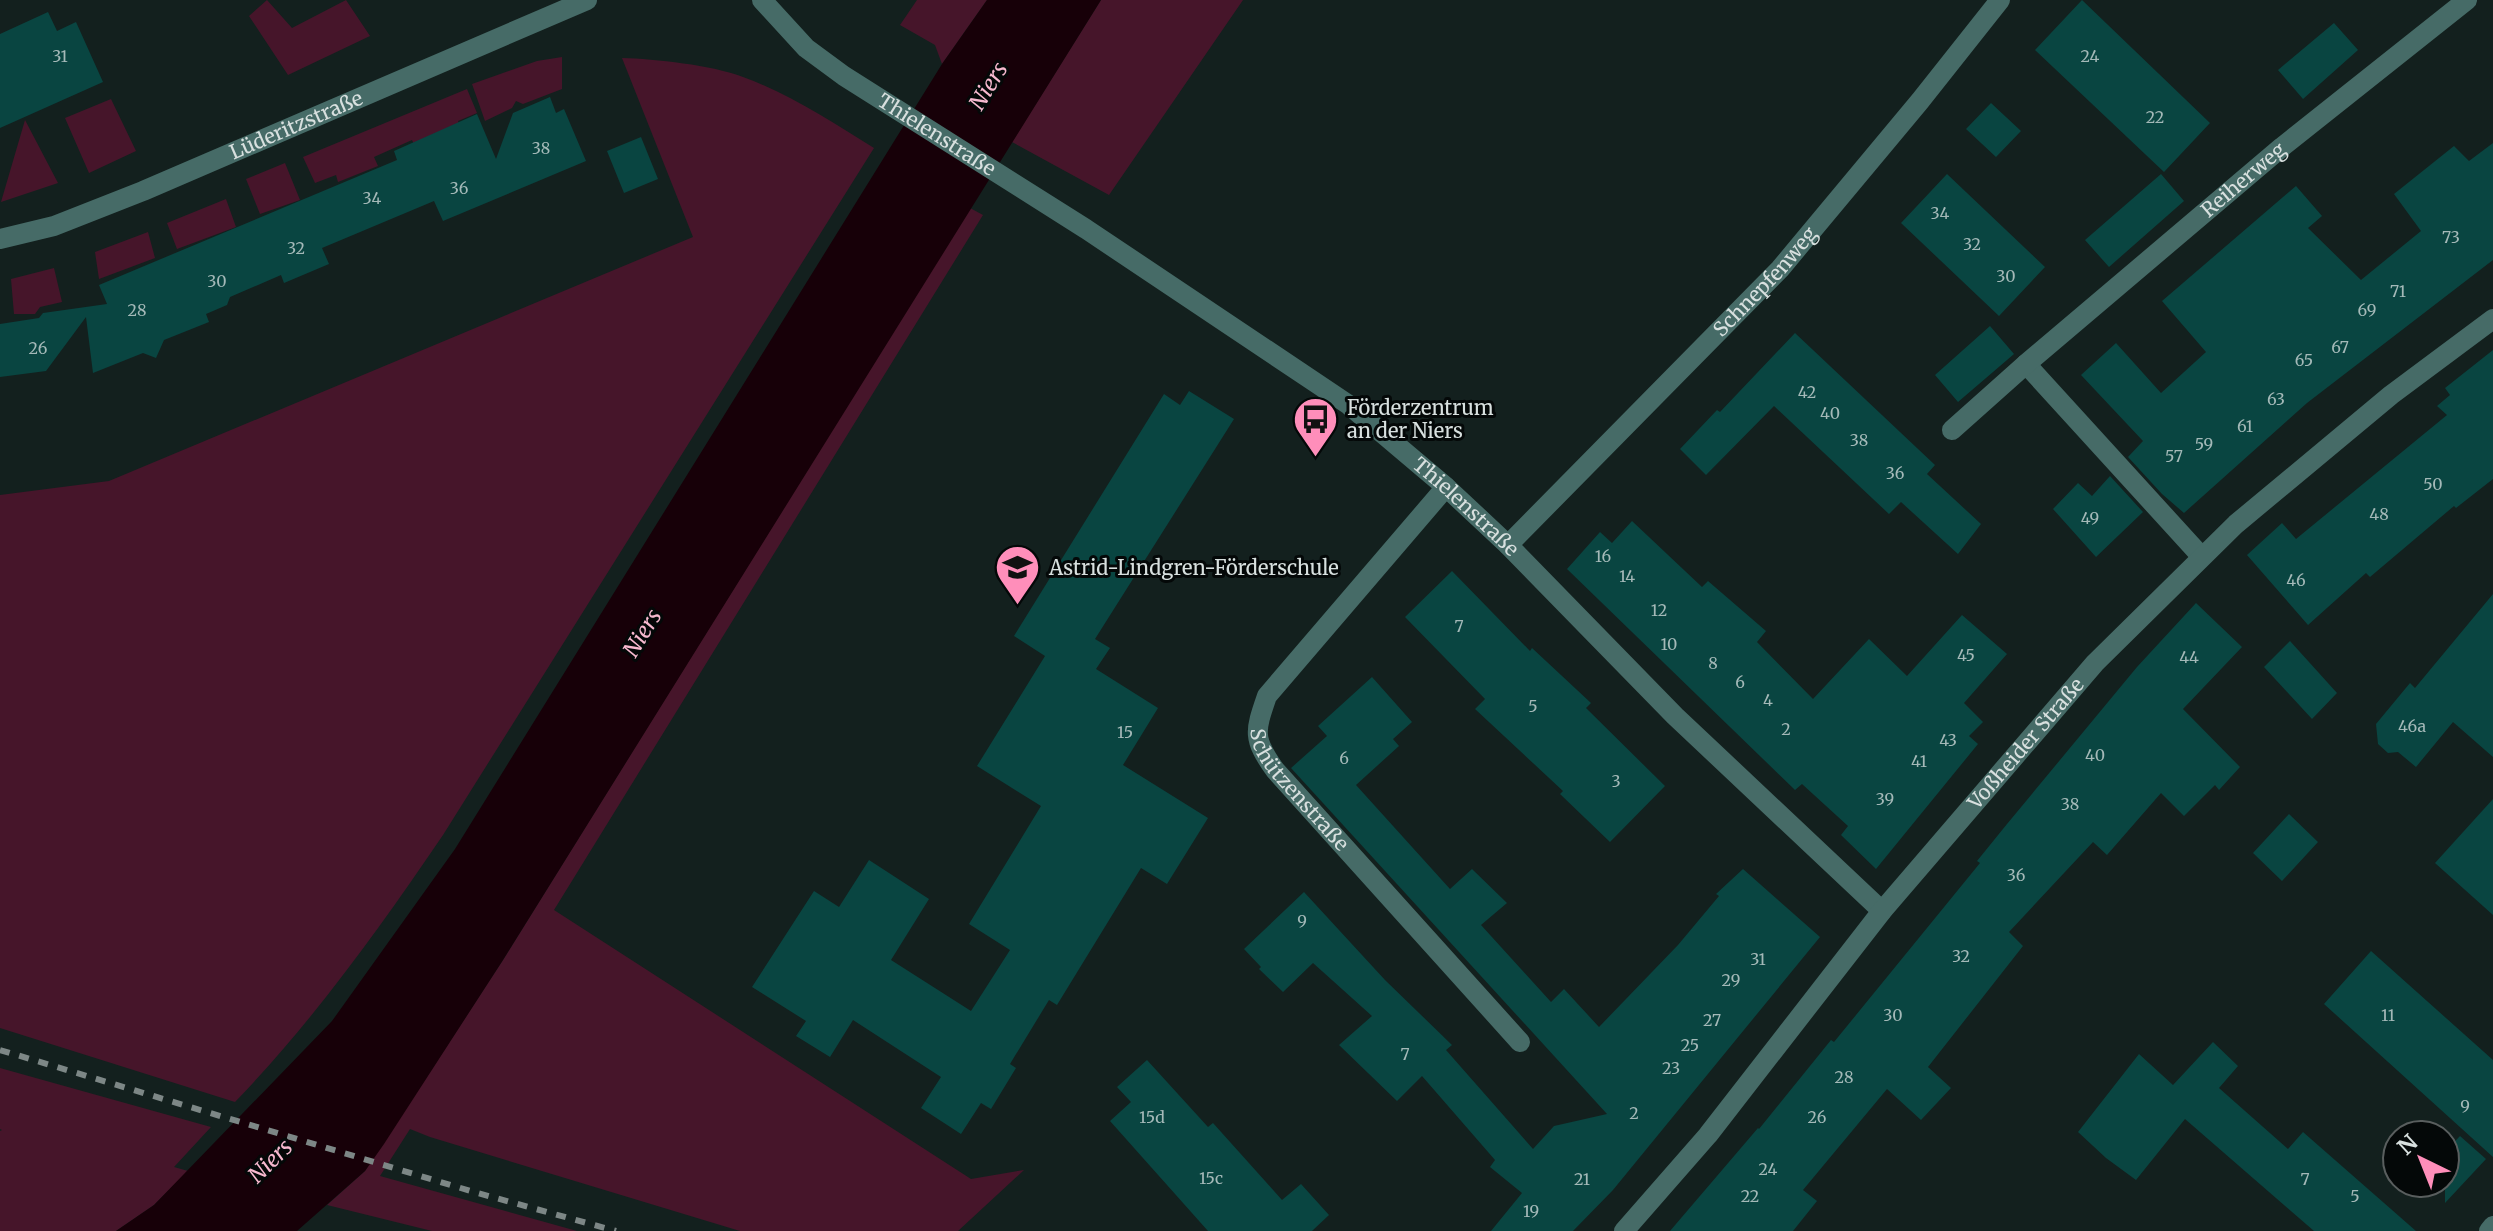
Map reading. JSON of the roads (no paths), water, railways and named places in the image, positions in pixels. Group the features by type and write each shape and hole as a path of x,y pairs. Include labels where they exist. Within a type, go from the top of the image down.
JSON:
{"street":[{"name":"Lüderitzstraße","path":"0,239 54,226 143,191 587,0"},
{"name":"Thielenstraße","path":"762,0 806,48 890,106 1072,221 1349,405 1446,487 1508,545 1686,726 1882,911"},
{"name":"Schnepfenweg","path":"1508,545 1780,269 2000,0"},
{"name":"Reiherweg","path":"1952,430 2282,147 2467,0"},
{"name":"Voßheider Straße","path":"1624,1231 1708,1135 1882,911 2095,663 2236,524 2391,395 2493,319"},
{"path":"2026,364 2201,556"},
{"name":"Schützenstraße","path":"1446,487 1267,696 1257,726 1259,748 1285,782 1520,1042"}],"water":[{"name":"Niers","path":"987,0 1101,0 503,960 365,1171 297,1231 116,1231 154,1205 332,1021 455,849 942,64"}],"railway":[{"path":"0,1050 474,1192 616,1231"}],"place":[{"name":"Förderzentrum an der Niers","path":"1316,459"},
{"name":"Astrid-Lindgren-Förderschule","path":"1018,607"}]}
